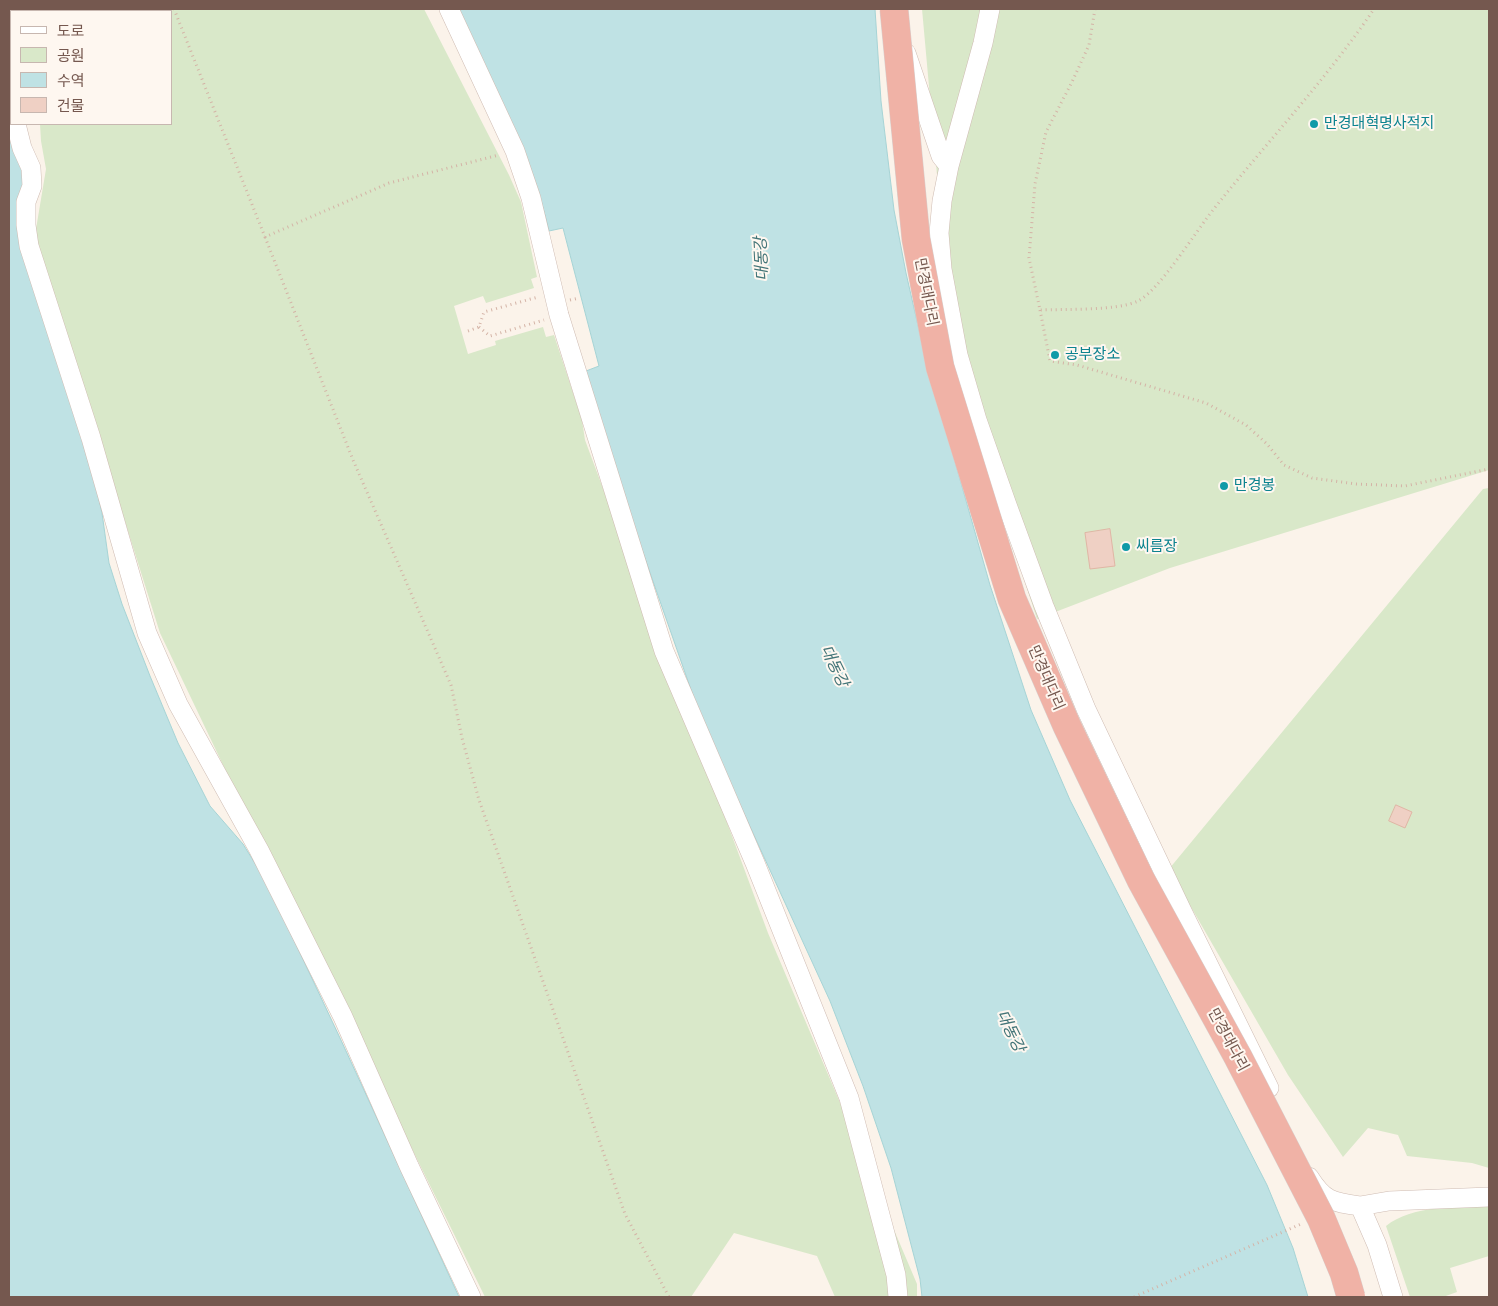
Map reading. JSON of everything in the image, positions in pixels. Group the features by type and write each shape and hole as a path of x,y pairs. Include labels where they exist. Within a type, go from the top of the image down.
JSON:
{"highway":[{"name":"만경대다리","path":"893,9 916,238 940,367 1012,599 1067,726 1141,880 1238,1057 1321,1218 1344,1272 1351,1297"}],"street":[{"path":"448,9 515,151 531,198 559,316 664,652 755,863 849,1098 896,1275 898,1297"},
{"path":"893,9 940,156 949,166"},
{"path":"990,9 949,166 942,201 939,233 942,269 958,355 977,420 1044,606 1090,717 1182,911 1266,1081 1308,1176 1318,1191 1334,1202 1360,1206 1389,1201 1489,1196"},
{"path":"16,125 22,148 31,168 32,186 26,202 29,246 91,438 147,633 178,704 260,850 343,1017 470,1297"},
{"path":"1360,1206 1377,1245 1394,1297"}],"path":[{"path":"174,9 353,460 451,684 462,738 479,800 625,1214 669,1297"},
{"path":"1095,9 1089,45 1046,132 1035,184 1029,258 1050,361 1077,365 1206,403 1246,425 1267,444 1284,465 1312,478 1356,484 1405,486 1489,469"},
{"path":"1040,310 1123,306 1139,300 1153,288 1229,190 1350,44 1374,9"},
{"path":"265,237 389,183 515,151"},
{"path":"479,327 484,312 535,298"},
{"path":"479,327 490,336 541,321"},
{"path":"468,331 479,327"},
{"path":"1134,1297 1295,1225"}],"green space":[{"path":"146,9 146,10 38,10"},
{"path":"424,9 521,202 537,277 531,279 534,288 486,303 483,296 454,306 468,354 496,345 495,341 543,327 546,337 554,335 582,420 585,440 768,933 917,1284 917,1297 835,1297 817,1256 734,1233 691,1297 485,1297 235,790 160,633 35,235 46,169 40,125 172,125 172,10 162,10"},
{"path":"922,9 1489,9 1489,470 1170,568 1037,619 960,385 941,219"},
{"path":"1489,488 1489,1168 1472,1163 1407,1156 1398,1135 1368,1128 1343,1157 1288,1075 1169,869 1483,489"},
{"path":"1489,1205 1489,1256 1450,1268 1457,1292 1443,1297 1410,1297 1386,1226 1409,1214 1435,1208"}],"water":[{"name":"대동강","path":"456,9 875,9 881,101 894,210 906,273 925,356 990,585 1031,710 1070,800 1267,1185 1293,1248 1308,1297 922,1297 920,1279 891,1168 863,1086 830,1001 703,724 620,487 586,371 599,366 563,228 549,231 521,145"},
{"path":"9,51 10,125 27,172 17,207 89,455 102,513 109,563 122,604 178,743 210,806 243,844 267,883 459,1297 9,1297"}],"building":[{"path":"1110,529 1115,566 1090,569 1085,533"},
{"path":"1396,805 1412,812 1405,828 1389,821"}],"place":[{"name":"만경대혁명사적지","path":"1314,124"},
{"name":"공부장소","path":"1055,355"},
{"name":"만경봉","path":"1224,486"},
{"name":"씨름장","path":"1126,547"}]}
